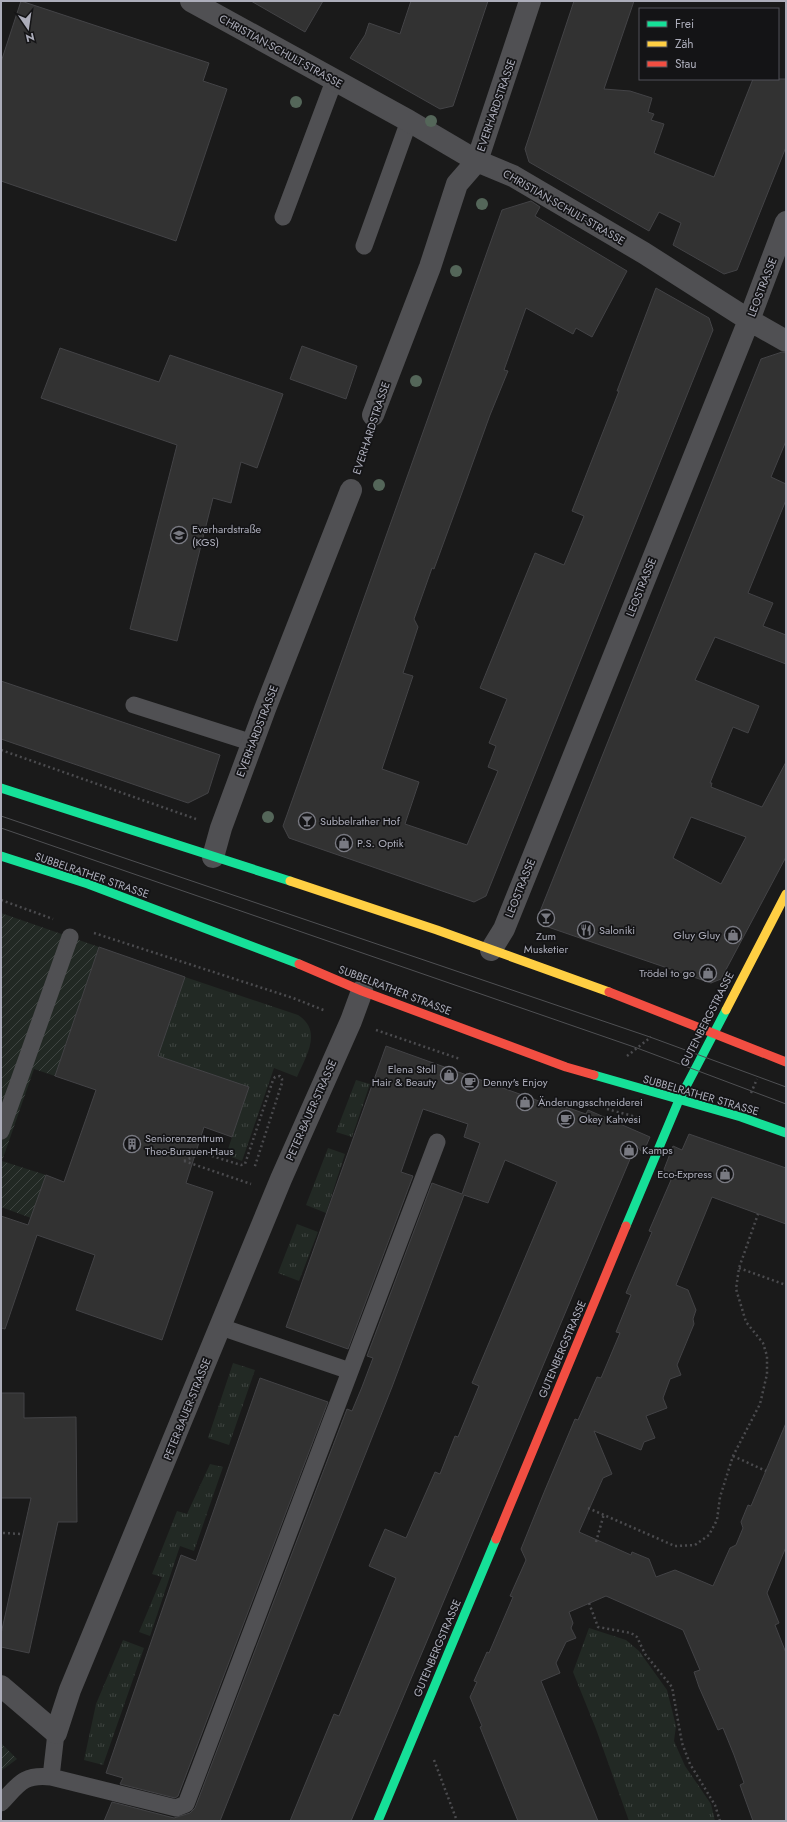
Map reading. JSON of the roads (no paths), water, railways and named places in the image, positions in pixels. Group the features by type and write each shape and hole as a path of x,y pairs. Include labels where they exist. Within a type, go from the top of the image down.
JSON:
{"main road":[{"path":"1,788 320,891 491,950 646,1006 786,1062"},
{"name":"SUBBELRATHER STRASSE","path":"1,856 95,887 286,959 317,974 566,1067 638,1089 741,1117 786,1133"},
{"name":"GUTENBERGSTRASSE","path":"378,1821 680,1100 713,1033 786,894"}],"street":[{"name":"CHRISTIAN-SCHULT-STRASSE","path":"190,1 334,81 409,120 477,161 513,176 644,253 749,320 786,341"},
{"name":"EVERHARDSTRASSE","path":"373,415 430,266 457,184 477,161 530,1"},
{"name":"LEOSTRASSE","path":"491,950 507,922 749,320 786,222"},
{"name":"EVERHARDSTRASSE","path":"213,857 221,828 252,743 351,490"},
{"name":"PETER-BAUER-STRASSE","path":"56,1733 70,1690 281,1179 351,1021 362,991"},
{"path":"1,1686 56,1733"}],"lane":[{"path":"283,217 334,81"},
{"path":"364,246 409,120"},
{"path":"134,705 252,743"},
{"path":"1,1131 70,937"},
{"path":"1,1803 22,1781 36,1775 51,1777 176,1808 186,1804 437,1142"},
{"path":"221,1327 350,1371"},
{"name":"PETER-BAUER-STRASSE","path":"51,1777 56,1733"}],"tram line":[{"path":"1,816 650,1037 786,1087"},
{"path":"1,828 637,1048 786,1104"}],"place":[{"name":"Everhardstraße (KGS)","path":"179,535"},
{"name":"Subbelrather Hof","path":"307,821"},
{"name":"P.S. Optik","path":"344,843"},
{"name":"Zum Musketier","path":"546,918"},
{"name":"Saloniki","path":"586,930"},
{"name":"Gluy Gluy","path":"733,935"},
{"name":"Trödel to go","path":"708,973"},
{"name":"Elena Stoll Hair & Beauty","path":"449,1075"},
{"name":"Denny's Enjoy","path":"470,1082"},
{"name":"Änderungsschneiderei","path":"525,1102"},
{"name":"Okey Kahvesi","path":"566,1119"},
{"name":"Seniorenzentrum Theo-Burauen-Haus","path":"132,1144"},
{"name":"Kamps","path":"629,1150"},
{"name":"Eco-Express","path":"725,1174"}]}
